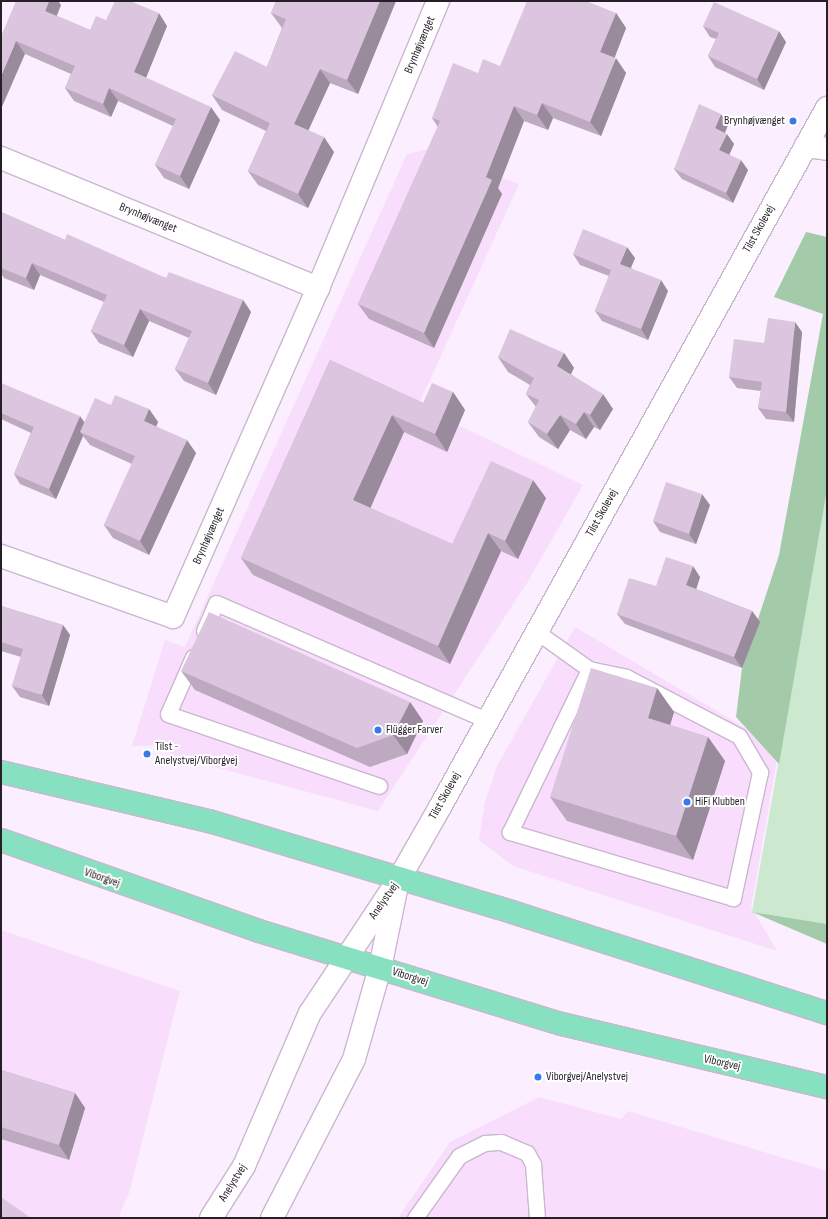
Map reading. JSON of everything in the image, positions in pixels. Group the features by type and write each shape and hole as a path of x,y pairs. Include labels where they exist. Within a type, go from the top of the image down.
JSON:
{"main road":[{"path":"1,772 209,821 827,1013"},
{"name":"Viborgvej","path":"1,840 259,931 562,1024 827,1087"}],"street":[{"name":"Brynhøjvænget","path":"1,556 173,617 318,288 438,1"},
{"name":"Tilst Skolevej","path":"398,879 538,632 827,108"},
{"path":"806,146 827,149"},
{"name":"Brynhøjvænget","path":"1,158 318,288"},
{"name":"Anelystvej","path":"211,1218 244,1166 310,1013 398,879"},
{"name":"Anelystvej","path":"272,1218 354,1059 380,968 398,879"}],"lane":[{"path":"379,786 168,714 216,602 487,720"},
{"path":"538,632 589,669 626,677 739,736 760,772 733,898 510,832 589,669"},
{"path":"415,1218 459,1156 484,1143 501,1142 527,1152 534,1164 537,1218"}],"shaded area":[{"path":"429,149 519,184 418,406 583,485 527,583 378,811 170,755 168,745 132,746 165,640 185,647 407,154"},
{"path":"575,627 779,748 751,907 777,951 513,866 479,840 485,802 497,766"},
{"path":"1,930 180,991 129,1193 118,1218 1,1218"},
{"path":"539,1097 621,1119 628,1111 827,1171 827,1218 398,1218 450,1142"}],"green space":[{"path":"806,232 827,237 827,490 779,764 736,717 742,668 779,555 823,314 774,297"},
{"path":"827,490 827,924 752,912"},
{"path":"752,912 827,924 827,944"}],"building":[{"path":"16,1 49,1 45,11 90,30 96,16 106,20 115,1 130,1 159,13 134,72 211,107 180,176 155,165 176,119 109,88 103,104 65,88 75,66 16,41 1,76 1,34"},
{"path":"276,1 380,1 347,80 320,69 294,124 324,137 298,194 248,171 270,123 212,95 235,51 267,67 286,19 271,13"},
{"path":"527,1 586,1 616,13 600,52 616,58 590,122 542,103 537,115 514,106 486,177 492,180 424,333 358,304 440,121 432,118 453,63 478,73 483,59 500,66"},
{"path":"714,2 779,31 757,79 708,56 719,33 703,26"},
{"path":"699,104 721,114 715,128 727,134 719,150 741,160 726,193 674,169"},
{"path":"1,212 65,240 67,234 166,278 169,272 243,300 208,383 175,369 192,331 140,309 124,345 91,331 107,295 32,263 26,278 1,268"},
{"path":"583,229 627,247 620,264 661,280 641,329 595,311 611,270 573,254"},
{"path":"768,318 795,322 786,412 758,408 762,382 729,377 734,339 764,343"},
{"path":"510,329 564,353 557,366 603,394 590,415 584,412 576,424 560,415 547,434 528,422 539,400 526,394 534,378 498,357"},
{"path":"330,360 423,403 432,383 453,392 435,434 392,415 353,500 452,544 491,461 533,480 505,541 488,533 438,646 241,558"},
{"path":"1,383 80,416 49,489 14,474 34,427 1,413"},
{"path":"115,395 149,409 144,421 187,440 140,541 104,525 135,456 80,432 95,398 111,405"},
{"path":"666,482 702,494 689,534 653,521"},
{"path":"666,557 693,566 686,585 752,611 734,657 617,614 629,578 656,586"},
{"path":"1,606 63,625 42,695 12,686 23,649 1,642"},
{"path":"209,612 410,702 393,735 357,748 181,671"},
{"path":"591,668 657,688 648,718 708,737 676,836 550,797"},
{"path":"1,1070 75,1093 59,1145 1,1127"},
{"path":"1,1197 31,1218 1,1218"}],"place":[{"name":"Brynhøjvænget","path":"793,121"},
{"name":"Flügger Farver","path":"378,730"},
{"name":"Tilst - Anelystvej/Viborgvej","path":"147,754"},
{"name":"HiFi Klubben","path":"687,802"},
{"name":"Viborgvej/Anelystvej","path":"538,1077"}]}
